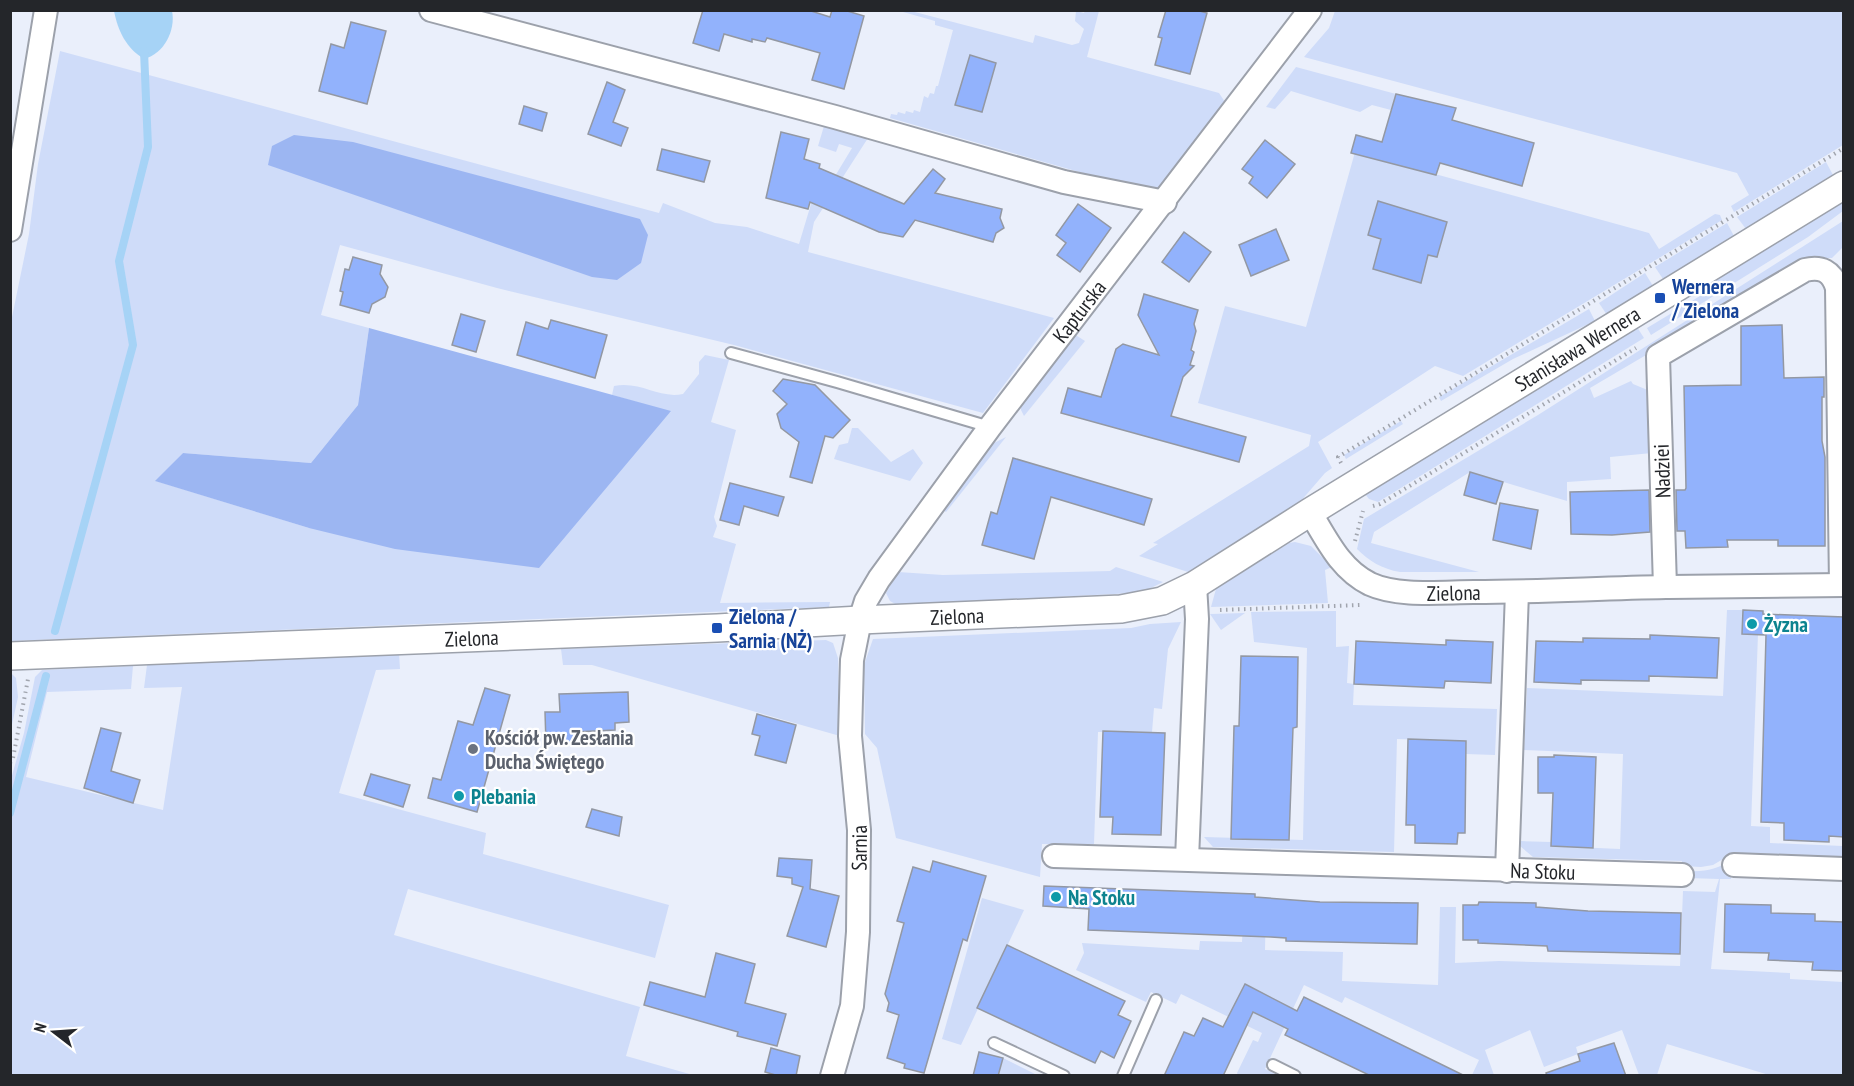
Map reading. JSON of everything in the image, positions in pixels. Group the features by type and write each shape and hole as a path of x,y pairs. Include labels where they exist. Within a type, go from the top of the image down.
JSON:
{"street":[{"path":"10,230 46,10"},
{"path":"431,10 836,117 1064,182 1165,202"},
{"name":"Kapturska","path":"860,620 866,601 879,579 990,427 1165,202 1310,10"},
{"name":"Stanisława Wernera","path":"1310,512 1844,185"},
{"path":"1649,350 1805,270 1814,268 1829,272 1837,288 1842,585"},
{"name":"Nadziei","path":"1649,350 1665,587"},
{"name":"Zielona","path":"21,655 717,628 1121,609 1162,601 1195,585 1310,512 1340,560 1352,574 1372,585 1405,591 1517,592 1665,587 1842,585"},
{"path":"1187,859 1197,619 1195,585"},
{"path":"1507,871 1517,592"},
{"name":"Sarnia","path":"831,1076 852,1006 858,932 860,830 850,726 852,660 860,620"},
{"name":"Na Stoku","path":"1054,856 1682,875"},
{"path":"1734,865 1844,869"}],"lane":[{"path":"731,353 990,427"},
{"path":"1123,1076 1156,1000"},
{"path":"994,1042 1064,1076"},
{"path":"1273,1065 1295,1076"}],"path":[{"path":"1649,350 1380,504 1364,508 1338,457 1844,148"},
{"path":"10,763 13,758 21,655"}],"shaded area":[{"path":"896,10 911,11 1033,43 1035,35 1072,45 1079,43 1084,29 1075,21 1076,11 1084,13 1085,11 1099,11 1087,57 1219,93 1225,102 1161,188 1132,187 890,118 891,114 897,115 898,112 913,113 914,110 920,112 924,96 928,98 930,93 934,94 953,30 935,25 935,21"},
{"path":"114,11 172,11 172,26 163,47 144,59 138,55 124,38"},
{"path":"1335,11 1843,11 1843,145 1734,212 1731,206 1749,195 1737,173 1304,57 1329,28"},
{"path":"60,51 659,213 663,203 715,223 747,227 799,244 814,194 823,196 852,148 839,144 836,152 818,146 824,126 868,138 814,222 808,252 1054,318 983,413 734,345 497,288 340,245 321,315 369,328 358,405 311,463 183,453 156,481 309,528 671,412 612,395 614,386 633,386 666,394 683,394 699,374 699,362 705,355 729,360 711,422 736,430 714,517 717,526 713,537 736,544 720,603 830,602 829,607 11,641 11,322 29,234 38,164"},
{"path":"1296,67 1396,94 1391,110 1372,105 1360,112 1291,91 1275,109 1266,107"},
{"path":"294,135 353,142 640,219 648,235 641,263 617,280 592,277 268,165 272,146"},
{"path":"1355,152 1649,233 1659,249 1715,214 1720,215 1722,220 1463,376 1435,366 1318,442 1332,468 1300,502 1188,572 1139,556 1158,544 1153,543 1309,446 1311,435 1198,403 1225,306 1306,327"},
{"path":"1826,162 1833,175 1746,229 1737,217"},
{"path":"1843,201 1843,211 1808,237 1651,335 1647,328 1705,293 1701,287"},
{"path":"1843,221 1843,247 1832,258 1815,258 1784,274 1590,388 1594,398 1631,381 1650,391 1652,453 1610,457 1611,479 1567,482 1567,501 1470,472 1374,532 1371,543 1479,572 1400,572 1376,564 1357,549 1364,519 1538,415"},
{"path":"1727,223 1734,236 1663,279 1655,267"},
{"path":"1645,273 1653,286 1607,315 1599,303"},
{"path":"1589,309 1595,321 1513,359 1441,401 1439,397"},
{"path":"1637,327 1644,338 1378,502 1369,499 1365,494"},
{"path":"369,328 671,411 539,568 395,549 309,528 155,481 183,453 311,463 358,405"},
{"path":"1074,334 1085,341 1024,416 1021,403"},
{"path":"1401,421 1403,424 1346,459 1344,455"},
{"path":"852,428 858,428 891,462 913,449 923,463 910,481 834,459 839,445 848,443"},
{"path":"1006,437 946,512 941,508 988,446"},
{"path":"1295,542 1311,546 1332,567 1325,570 1328,603 1211,607 1216,589 1289,543"},
{"path":"1116,567 1163,582 1133,593 897,605 890,601 886,593 898,572 943,575 1110,571"},
{"path":"1727,610 1743,610 1742,633 1758,634 1751,826 1770,827 1770,843 1843,846 1843,859 1733,853 1713,865 1701,867 1682,866 1682,861 1533,857 1520,846 1520,841 1551,842 1552,846 1620,849 1623,754 1524,750 1527,688 1723,696"},
{"path":"1336,611 1336,647 1349,646 1347,683 1354,684 1353,705 1497,709 1495,755 1466,754 1466,741 1397,739 1394,852 1213,847 1204,837 1303,840 1307,648 1254,642 1251,612"},
{"path":"1245,613 1221,630 1210,614"},
{"path":"1181,622 1168,649 1162,709 1154,708 1152,732 1098,732 1094,844 1042,844 1040,877 896,838 877,748 865,734 864,665 873,639 1131,628"},
{"path":"826,640 833,643 838,658 840,736 592,665 563,665 561,649"},
{"path":"399,653 400,669 376,670 339,793 486,833 483,854 669,905 655,958 408,889 394,935 640,1007 626,1056 693,1075 11,1076 11,779 24,733 35,677 42,670 133,666 131,689 47,692 26,777 163,810 182,687 144,688 147,665"},
{"path":"11,673 16,678 18,697 11,729"},
{"path":"1732,860 1731,879 1720,879 1711,969 1790,973 1790,979 1843,982 1843,1075 1769,1075 1667,1044 1657,1075 1639,1075 1622,1030 1576,1047 1578,1054 1544,1067 1530,1030 1485,1050 1494,1075 1472,1075 1479,1060 1345,997 1342,1003 1304,985 1265,1069 1278,1075 1238,1075 1253,1040 1258,1042 1262,1033 1181,994 1176,1004 1151,992 1146,1002 1076,970 1084,953 1082,943 1199,950 1200,941 1242,942 1244,900 1266,901 1265,950 1343,952 1342,981 1438,985 1440,907 1456,907 1455,963 1499,961 1680,966 1683,891 1715,892 1719,879 1687,878 1688,871 1711,869"},
{"path":"982,898 1024,910 961,1045 942,1039"},
{"path":"1003,1058 1035,1074 998,1076"}],"building":[{"path":"703,10 808,10 830,17 832,10 844,10 864,16 844,89 812,80 820,53 767,38 765,42 752,39 752,42 724,34 719,51 693,43"},
{"path":"1166,10 1196,10 1207,13 1190,74 1155,65 1162,38 1158,37"},
{"path":"351,22 386,31 367,104 319,91 331,44 344,48"},
{"path":"970,55 996,63 982,112 955,105"},
{"path":"607,82 625,90 613,122 628,128 621,146 588,134"},
{"path":"1396,94 1456,108 1452,120 1534,143 1522,186 1440,163 1436,175 1351,153 1356,135 1382,142"},
{"path":"524,106 547,113 542,131 519,124"},
{"path":"781,132 809,139 804,159 820,164 819,168 904,204 933,169 945,179 935,193 1002,209 1000,218 1004,228 996,233 993,242 915,220 903,237 879,232 810,202 808,209 766,198"},
{"path":"1265,140 1295,164 1267,198 1249,183 1253,177 1242,169"},
{"path":"662,149 710,161 704,182 657,170"},
{"path":"1378,201 1447,222 1437,257 1428,255 1421,283 1373,269 1381,239 1368,235"},
{"path":"1078,204 1111,228 1080,272 1057,255 1066,243 1056,235"},
{"path":"1276,229 1289,260 1251,276 1239,245"},
{"path":"1184,232 1211,252 1189,282 1162,262"},
{"path":"353,257 382,265 380,274 388,287 385,297 372,304 369,313 340,305 343,292 340,291 345,269 349,270"},
{"path":"1144,294 1198,310 1191,350 1194,352 1190,365 1194,366 1183,377 1171,416 1246,437 1239,462 1061,413 1068,388 1101,397 1116,349 1123,344 1159,355 1138,315"},
{"path":"461,314 485,321 476,352 452,345"},
{"path":"551,320 607,335 595,378 517,355 526,322 548,329"},
{"path":"1782,325 1784,378 1824,377 1822,441 1825,457 1825,546 1778,546 1778,540 1727,540 1728,547 1686,548 1685,531 1677,531 1676,490 1686,488 1684,386 1741,385 1741,326"},
{"path":"783,379 815,385 850,420 833,438 825,436 812,483 790,477 799,442 781,428 777,414 787,404 773,391"},
{"path":"1013,458 1152,499 1144,525 1051,497 1034,559 982,545 991,512 997,514"},
{"path":"1470,472 1503,482 1496,504 1464,495"},
{"path":"730,483 784,497 778,516 744,506 739,525 720,520"},
{"path":"1649,490 1650,532 1612,535 1571,534 1570,492"},
{"path":"1500,503 1538,510 1531,549 1493,540"},
{"path":"1743,610 1763,611 1763,614 1844,617 1844,837 1829,836 1829,842 1784,840 1784,823 1761,822 1766,635 1742,634"},
{"path":"1650,635 1719,638 1717,678 1649,676 1649,681 1581,680 1581,684 1534,682 1536,641 1583,642 1583,638 1650,639"},
{"path":"1446,640 1493,642 1491,683 1445,681 1444,688 1354,684 1356,641 1446,645"},
{"path":"1241,656 1298,657 1297,727 1293,728 1289,840 1231,839 1234,726 1239,726"},
{"name":"Kościół pw. Zesłania Ducha Świętego","path":"485,688 510,695 477,812 428,798 433,778 441,780 458,721 473,725"},
{"path":"628,692 629,722 615,723 615,730 574,732 574,743 546,744 545,712 560,712 559,694"},
{"path":"757,714 796,725 786,763 755,755 760,736 752,734"},
{"path":"101,728 121,733 111,771 140,780 133,803 84,788"},
{"path":"1103,731 1165,733 1161,835 1112,834 1113,817 1100,817"},
{"path":"1408,739 1466,741 1465,833 1458,833 1457,844 1415,843 1415,825 1406,825"},
{"path":"1554,755 1596,757 1593,848 1551,846 1553,793 1538,793 1538,757 1554,757"},
{"path":"371,774 410,785 403,807 364,795"},
{"path":"592,809 622,817 619,836 586,827"},
{"path":"779,858 812,860 810,889 839,896 826,947 787,936 803,887 792,884 792,878 777,876"},
{"path":"933,861 986,876 967,941 963,939 924,1073 904,1068 905,1064 887,1058 899,1015 887,1011 889,1003 885,994 904,923 897,921 913,867 930,872"},
{"path":"1044,886 1255,894 1255,897 1320,902 1418,903 1417,944 1286,941 1286,938 1271,937 1088,930 1089,909 1043,906"},
{"path":"1479,902 1536,903 1536,907 1588,911 1681,913 1680,954 1548,951 1547,946 1478,943 1478,940 1463,940 1463,905 1478,905"},
{"path":"1725,904 1771,905 1771,913 1815,914 1815,921 1844,922 1844,971 1812,970 1813,962 1768,960 1769,953 1724,952"},
{"path":"1007,945 1125,1001 1118,1015 1131,1021 1114,1058 1101,1051 1095,1063 977,1008"},
{"path":"716,953 755,964 745,1003 786,1014 777,1046 737,1036 738,1032 644,1005 650,982 705,997"},
{"path":"1245,984 1297,1011 1304,997 1465,1076 1371,1076 1285,1035 1288,1029 1253,1012 1223,1076 1164,1076 1184,1032 1194,1036 1203,1018 1223,1027"},
{"path":"1614,1043 1626,1076 1547,1076 1546,1073 1580,1061 1578,1054"},
{"path":"771,1048 800,1056 796,1076 779,1076 765,1072"},
{"path":"979,1052 1003,1058 998,1076 973,1076"}],"waterway":[{"path":"55,631 133,345 119,261 148,147 144,51"},
{"path":"10,813 46,676"}],"place":[{"name":"Wernera / Zielona","path":"1660,298"},
{"name":"Żyzna","path":"1752,624"},
{"name":"Zielona / Sarnia (NŻ)","path":"717,628"},
{"name":"Kościół pw. Zesłania Ducha Świętego","path":"473,749"},
{"name":"Plebania","path":"459,796"},
{"name":"Na Stoku","path":"1056,897"}]}
